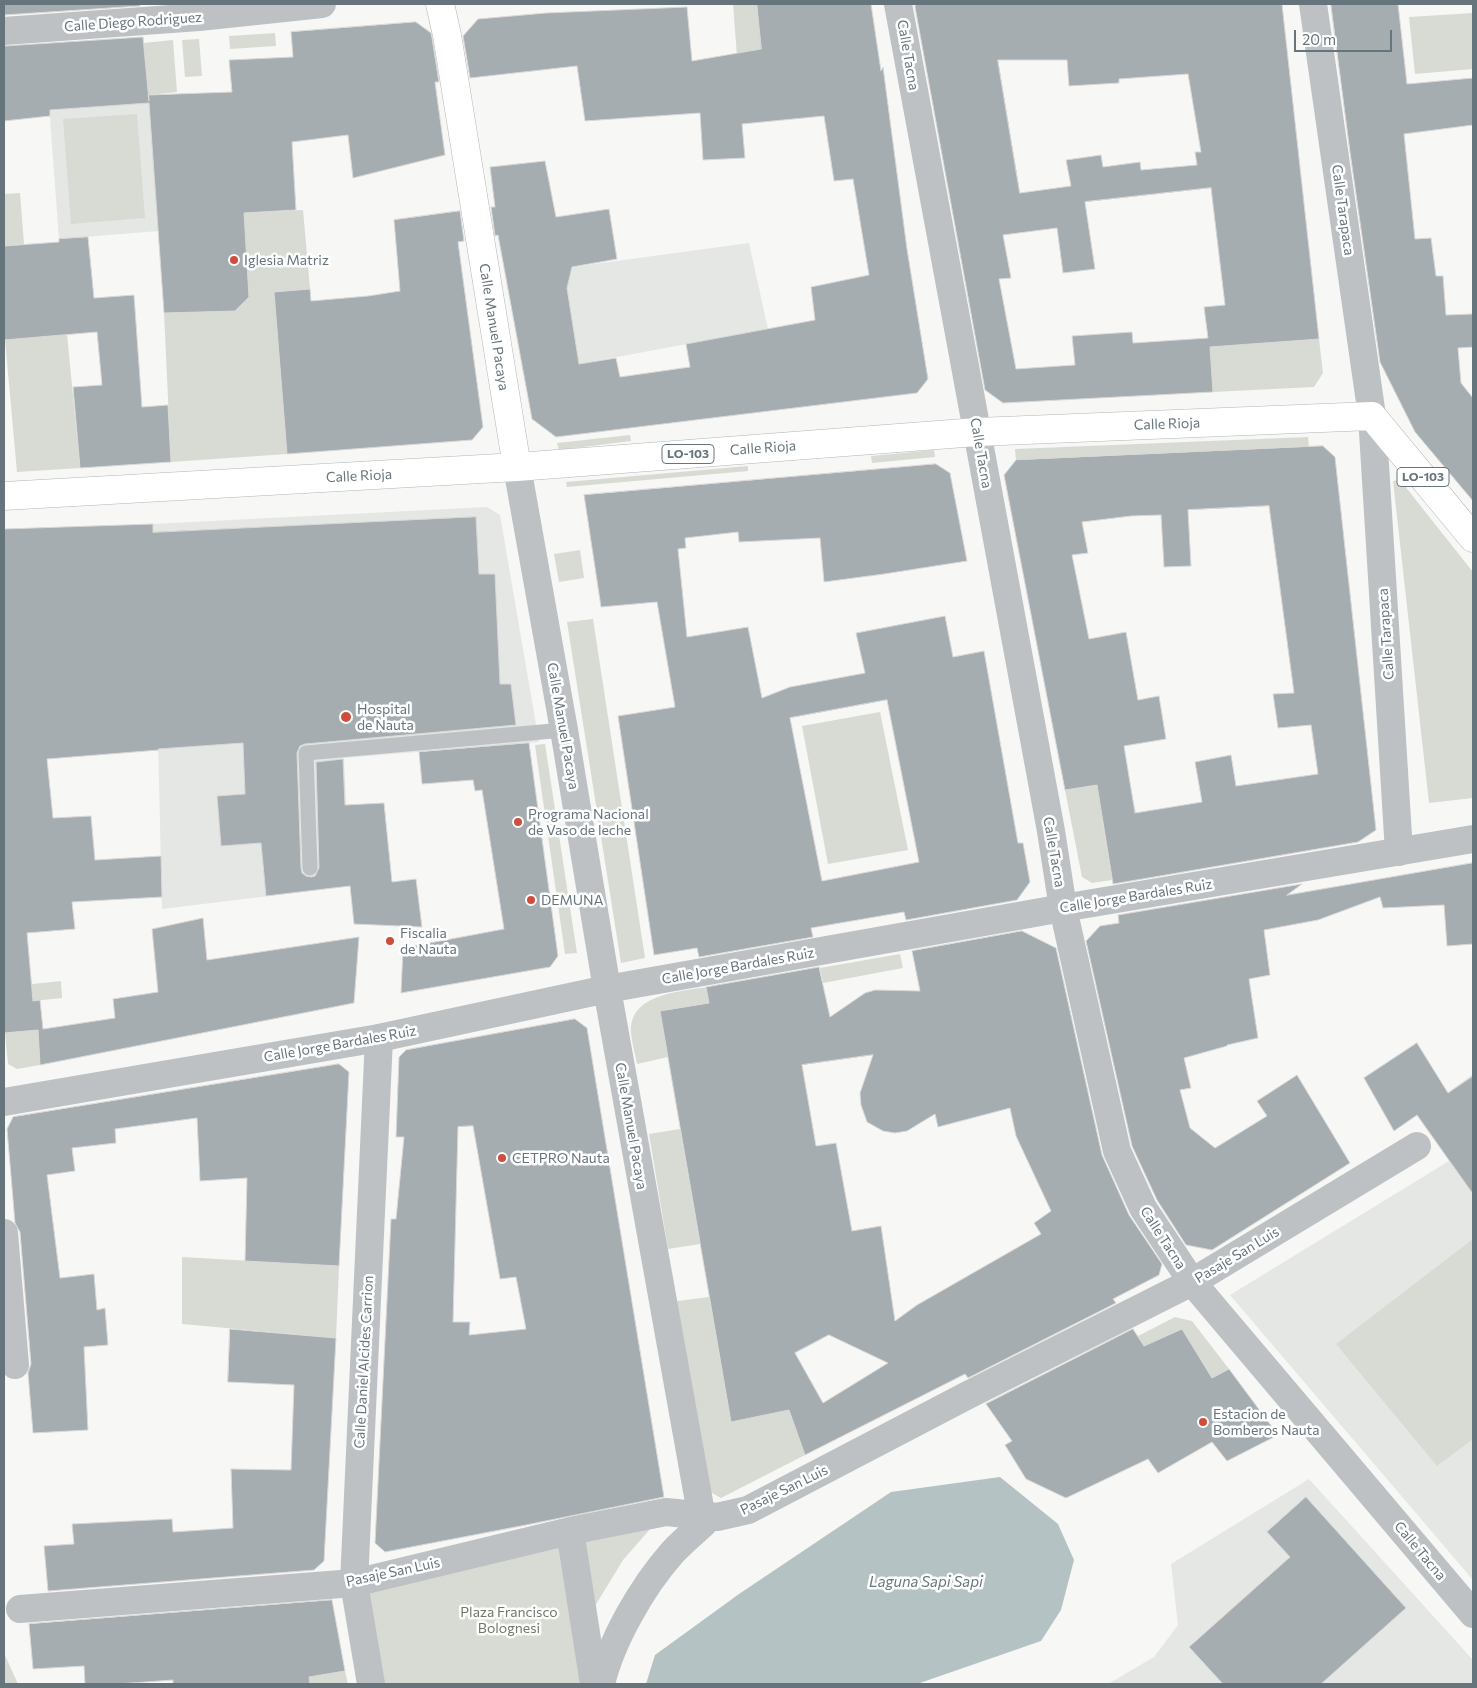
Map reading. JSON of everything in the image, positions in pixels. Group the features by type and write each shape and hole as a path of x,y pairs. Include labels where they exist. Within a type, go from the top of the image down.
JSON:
{"main road":[{"name":"Calle Manuel Pacaya","path":"440,4 447,35 517,467"},
{"name":"Calle Rioja","path":"4,496 517,467 977,432 1372,416"},
{"name":"LO-103","path":"1372,416 1473,538"}],"street":[{"name":"Calle Diego Rodriguez","path":"4,31 199,11 322,4"},
{"name":"Calle Tacna","path":"898,4 1063,908 1117,1151 1143,1208 1192,1282 1473,1614"},
{"name":"Calle Tarapaca","path":"1313,4 1372,416 1399,852"},
{"name":"Calle Manuel Pacaya","path":"517,467 564,730 607,989 701,1516"},
{"name":"Calle Jorge Bardales Ruiz","path":"4,1102 379,1038 607,989 1063,908 1473,839"},
{"name":"Calle Daniel Alcides Carrion","path":"371,1684 354,1583 379,1038"},
{"name":"Pasaje San Luis","path":"20,1609 354,1583 570,1531 666,1512 684,1512 717,1517 748,1510 1192,1282 1417,1146"},
{"path":"4,1233 15,1365"},
{"path":"601,1684 605,1666 628,1618 657,1573 672,1554 703,1524 701,1516"},
{"path":"570,1531 594,1684"}],"lane":[{"path":"310,868 306,753 564,730"}],"shaded area":[{"path":"144,43 159,231 59,239 45,50"},
{"path":"749,243 768,329 523,373 506,276"},
{"name":"Hospital de Nauta","path":"487,507 500,515 539,742 344,758 350,886 162,909 153,524"},
{"path":"1473,1074 1473,1580 1230,1295 1449,1161 1417,1115"},
{"path":"1309,1479 1473,1660 1473,1684 1108,1684 1154,1657 1178,1625 1171,1564"}],"green space":[{"path":"733,4 757,4 768,121 742,122"},
{"path":"1473,13 1473,69 1415,74 1409,17"},
{"path":"275,33 276,46 230,49 229,36"},
{"path":"199,39 202,76 185,77 182,40"},
{"path":"173,40 177,92 148,95 144,43"},
{"path":"137,114 145,218 71,224 63,119"},
{"path":"20,193 24,244 4,246 4,194"},
{"path":"303,210 310,289 274,292 287,454 171,462 164,313 235,311 249,297 245,232 227,214"},
{"path":"67,334 80,468 17,472 5,340"},
{"path":"1319,339 1323,373 1314,387 1213,392 1210,347"},
{"path":"630,435 631,441 559,450 557,443"},
{"path":"1308,437 1309,447 1016,460 1015,449"},
{"path":"934,450 935,457 872,463 871,456"},
{"path":"748,466 748,471 567,487 566,482"},
{"path":"1400,480 1473,572 1473,798 1429,803 1393,481"},
{"path":"580,550 584,578 559,582 554,554"},
{"path":"593,619 645,958 621,963 567,622"},
{"path":"880,712 908,850 828,864 802,726"},
{"path":"545,744 577,953 565,954 535,745"},
{"path":"1129,780 1136,813 1102,819 1112,880 1092,883 1082,877 1065,790"},
{"path":"900,954 903,968 823,983 820,968"},
{"path":"61,981 62,998 4,1004 4,987"},
{"path":"706,987 709,1003 660,1011 668,1057 637,1064 631,1033 632,1020 638,1010 657,997 669,993"},
{"path":"38,1030 40,1065 17,1069 8,1064 5,1033"},
{"path":"680,1129 700,1244 668,1249 649,1134"},
{"path":"1473,1239 1473,1439 1437,1466 1336,1344"},
{"path":"182,1257 339,1266 336,1338 182,1324"},
{"path":"709,1297 731,1422 789,1410 805,1455 721,1498 703,1488 670,1302"},
{"path":"1175,1317 1192,1321 1229,1369 1212,1378 1182,1329 1144,1346 1138,1336"},
{"path":"651,1528 623,1560 595,1606 583,1538"},
{"name":"Plaza Francisco Bolognesi","path":"559,1542 587,1684 380,1684 359,1592"},
{"path":"4,1653 18,1684 4,1684"},
{"path":"345,1671 348,1684 310,1684 309,1677"}],"water":[{"name":"Laguna Sapi Sapi","path":"1000,1477 1058,1524 1074,1560 1061,1610 1041,1641 917,1684 646,1684 655,1655 739,1594 891,1492"}],"building":[{"path":"4,4 140,4 140,6 4,15"},
{"path":"757,4 871,4 881,71 883,67 907,249 928,379 917,393 556,437 532,419 498,235 495,236 491,207 495,207 490,167 545,161 556,217 609,209 617,259 572,267 567,288 579,364 616,358 620,377 690,367 686,344 815,320 811,287 869,275 853,179 834,181 824,116 742,124 745,158 703,160 700,113 585,121 577,66 470,78 463,36 478,19 546,13 687,7 692,61 761,49"},
{"path":"916,4 1282,4 1319,339 1210,347 1213,392 1003,403 985,390 915,7","holes":["998,60 1067,60 1069,86 1119,83 1119,79 1188,74 1201,152 1195,152 1197,165 1141,170 1140,162 1103,167 1101,155 1066,160 1071,186 1020,193","1211,188 1225,305 1204,307 1208,338 1133,343 1132,332 1072,336 1075,365 1016,369 999,279 1011,278 1003,235 1057,228 1063,273 1095,269 1085,202"]},
{"path":"1331,4 1398,4 1407,84 1473,78 1473,125 1404,134 1415,239 1431,238 1436,276 1443,276 1446,315 1473,314 1473,347 1458,348 1461,383 1473,398 1473,501 1415,432 1380,362"},
{"path":"416,22 431,33 439,82 435,82 445,155 353,178 348,135 292,142 296,210 244,213 249,297 235,311 164,313 149,103 50,110 50,116 4,121 4,46 143,37 148,95 232,92 229,60 293,57 291,32"},
{"path":"460,211 464,241 458,242 483,427 472,440 287,454 274,292 310,289 311,301 400,291 394,220"},
{"path":"88,237 94,298 134,295 142,407 168,405 171,462 80,468 73,387 102,385 97,332 4,340 4,246 59,242 59,239"},
{"path":"1323,446 1335,457 1376,830 1358,842 1113,884 1097,785 1065,790 1004,475 1016,460","holes":["1269,506 1294,693 1273,694 1278,728 1311,725 1318,774 1236,786 1231,755 1195,762 1202,802 1135,813 1124,746 1166,739 1159,696 1138,700 1126,632 1089,639 1072,555 1088,553 1082,522 1131,516 1161,515 1164,567 1191,566 1188,510"]},
{"path":"936,464 950,473 967,561 824,582 820,538 739,542 738,532 685,538 686,548 678,549 687,637 748,627 762,698 790,687 865,673 856,633 945,616 953,657 984,651 1018,843 1023,843 1030,882 1017,900 906,920 904,912 811,928 813,937 699,957 697,948 654,955 618,716 675,707 657,602 601,607 584,495","holes":["887,700 919,862 822,881 790,718"]},
{"path":"476,517 479,574 495,574 500,684 511,684 516,725 305,744 300,746 297,753 302,873 306,876 315,876 319,868 316,762 343,759 345,805 384,803 392,882 416,879 422,927 354,924 350,886 266,896 261,843 221,846 217,796 245,794 243,743 47,759 53,818 91,816 95,860 161,856 162,897 72,902 75,929 27,933 33,1001 40,1000 43,1029 115,1018 113,999 158,992 152,929 203,918 207,960 359,937 354,1003 40,1065 38,1030 4,1033 4,529 153,524 153,532"},
{"path":"529,743 558,956 550,967 401,993 403,948 504,929 482,790 475,791 473,780 422,784 419,752"},
{"path":"1473,863 1473,944 1447,946 1444,905 1383,908 1380,897 1318,920 1264,930 1270,975 1249,979 1258,1038 1184,1058 1191,1088 1180,1090 1190,1128 1215,1148 1267,1116 1257,1101 1297,1075 1350,1163 1212,1250 1186,1245 1157,1200 1132,1146 1086,941 1100,926 1119,923 1118,915 1302,884 1287,895"},
{"path":"1022,931 1056,948 1102,1155 1129,1215 1162,1264 1159,1275 1113,1299 1116,1303 968,1378 965,1374 805,1455 789,1410 731,1422 660,1011 709,1003 706,987 819,967 830,1017 865,993 875,990 920,991 912,951","holes":["873,1055 860,1093 861,1105 867,1122 883,1131 895,1133 907,1131 935,1114 938,1127 1010,1108 1016,1136 1051,1211 1034,1223 1041,1234 917,1305 895,1321 881,1226 852,1231 836,1143 816,1146 802,1065","829,1335 888,1363 823,1403 795,1353"]},
{"path":"575,1019 587,1028 664,1497 385,1552 375,1543 391,1219 396,1219 404,1137 396,1137 399,1057 406,1050","holes":["473,1126 500,1279 516,1277 526,1329 469,1335 470,1322 453,1322 458,1127"]},
{"path":"1417,1043 1448,1093 1473,1076 1473,1194 1417,1115 1394,1131 1364,1078"},
{"path":"339,1064 349,1072 339,1266 245,1261 247,1178 200,1181 197,1118 115,1129 116,1143 72,1148 75,1171 47,1175 60,1278 94,1274 97,1310 105,1308 108,1345 84,1347 88,1430 33,1433 28,1373 31,1364 20,1232 15,1223 7,1129 13,1117"},
{"path":"230,1329 336,1338 324,1561 314,1570 48,1591 44,1546 74,1544 72,1524 172,1519 173,1532 233,1528 231,1469 291,1470 294,1385 228,1382"},
{"path":"1133,1329 1144,1346 1182,1329 1212,1378 1229,1369 1278,1435 1227,1461 1212,1442 1158,1473 1148,1459 1066,1498 1026,1479 1005,1445 1012,1441 986,1404"},
{"path":"1306,1497 1406,1608 1321,1684 1223,1684 1189,1647 1290,1557 1267,1532"},
{"path":"332,1600 345,1671 309,1677 310,1684 173,1684 173,1680 85,1684 84,1666 33,1669 29,1624"}],"place":[{"name":"Iglesia Matriz","path":"234,260"},
{"name":"Hospital de Nauta","path":"346,717"},
{"name":"Programa Nacional de Vaso de leche","path":"518,822"},
{"name":"DEMUNA","path":"531,900"},
{"name":"Fiscalia de Nauta","path":"390,941"},
{"name":"CETPRO Nauta","path":"502,1158"},
{"name":"Estacion de Bomberos Nauta","path":"1203,1422"}]}
